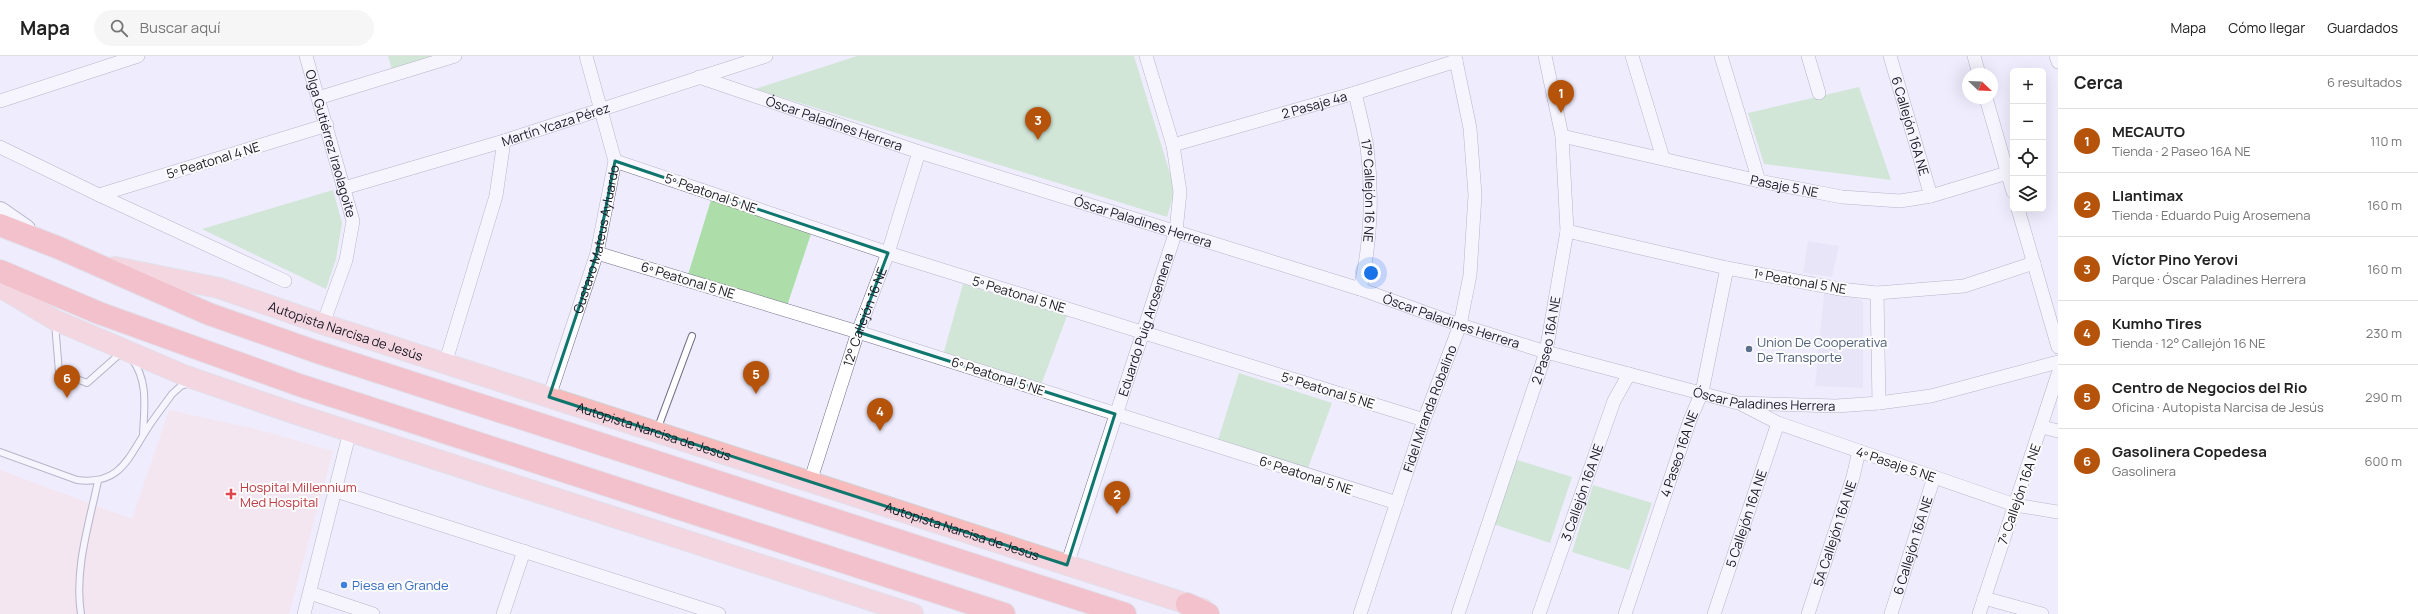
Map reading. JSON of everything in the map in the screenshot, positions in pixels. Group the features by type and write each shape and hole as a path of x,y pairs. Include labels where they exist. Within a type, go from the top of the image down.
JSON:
{"highway":[{"name":"Autopista Narcisa de Jesús","path":"0,225 59,248 209,314 314,351 1125,614"},
{"path":"0,271 99,313 302,386 1004,614"},
{"path":"1187,604 1208,614"}],"main road":[{"path":"0,210 12,222 59,248"},
{"name":"Autopista Narcisa de Jesús","path":"87,261 199,282 323,324 1219,614"},
{"path":"0,287 55,320"},
{"path":"0,298 125,350 217,386 902,612"}],"street":[{"path":"0,101 138,56"},
{"name":"Olga Gutiérrez Iraolagoite","path":"306,56 327,125 352,222 346,260 323,324"},
{"path":"318,98 455,56"},
{"name":"Gustavo Mateus Ayluardo","path":"550,397 597,253 615,162 586,56"},
{"name":"Martín Ycaza Pérez","path":"344,188 504,140 766,56"},
{"name":"2 Paseo 16A NE","path":"1458,614 1546,352 1567,231 1562,136 1545,56"},
{"path":"1632,56 1663,158"},
{"path":"1721,56 1759,181"},
{"path":"1808,56 1819,93"},
{"name":"6 Callejón 16A NE","path":"1890,56 1931,196"},
{"path":"1974,56 1977,68"},
{"path":"2056,56 2058,62"},
{"name":"Eduardo Puig Arosemena","path":"1067,565 1115,414 1176,231 1180,192 1173,145 1149,57"},
{"name":"2 Pasaje 4a","path":"1173,145 1355,93 1455,58"},
{"name":"Fidel Miranda Robalino","path":"1360,614 1424,420 1460,325 1470,275 1475,195 1470,128 1455,58"},
{"name":"Óscar Paladines Herrera","path":"699,77 919,152 1360,289 1460,325 1546,352 1738,402 1836,406 1879,403 1931,396 2058,362"},
{"name":"17° Callejón 16 NE","path":"1355,93 1367,147 1369,205 1368,257 1360,289"},
{"path":"1988,104 2010,182"},
{"name":"5º Peatonal 4 NE","path":"99,195 327,125"},
{"name":"Pasaje 5 NE","path":"1562,136 1759,181 1842,197 1900,201 1931,196 2007,173"},
{"path":"446,364 496,196 504,140"},
{"path":"0,147 99,195 285,281"},
{"name":"12° Callejón 16 NE","path":"810,482 858,332 888,253 919,152"},
{"name":"5º Peatonal 5 NE","path":"615,162 888,253 1424,420"},
{"path":"2019,212 2058,347"},
{"name":"1º Peatonal 5 NE","path":"1567,231 1728,268 1840,289 1877,293 1964,286 2034,263"},
{"name":"6º Peatonal 5 NE","path":"597,253 858,332 1397,504"},
{"name":"4 Paseo 16A NE","path":"1624,614 1690,420 1702,392 1728,268"},
{"path":"1877,293 1879,403"},
{"name":"3 Callejón 16A NE","path":"1539,614 1614,401 1629,374"},
{"name":"7º Callejón 16A NE","path":"1979,614 2042,427 2058,374"},
{"name":"4º Pasaje 5 NE","path":"1738,402 1778,423 2015,505 2058,512"},
{"name":"5 Callejón 16A NE","path":"1714,614 1778,423"},
{"path":"2042,427 2058,431"},
{"path":"304,614 350,431"},
{"name":"5A Callejón 16A NE","path":"1808,614 1853,477 1859,451"},
{"name":"6 Callejón 16A NE","path":"1890,614 1934,477"},
{"path":"336,490 524,551 699,611 719,614"},
{"path":"504,614 524,551"},
{"path":"310,593 373,614"},
{"path":"1984,598 2042,614"}],"lane":[{"path":"55,320 59,372 87,383 125,350 134,361 145,392 143,435"},
{"path":"657,432 692,336"},
{"path":"0,452 77,480 98,480 125,466 143,435 172,394 181,386 190,383 217,386"},
{"path":"81,614 78,593 79,572 98,480"}],"highlighted area":[{"path":"615,161 888,253 858,332 1115,414 1067,565 549,397 597,253"}],"shaded area":[{"path":"1808,241 1839,246 1832,277 1803,273"},
{"path":"1824,294 1857,298 1863,301 1863,388 1815,386"},
{"name":"Hospital Millennium Med Hospital","path":"169,410 260,430 333,451 289,614 0,614 0,470 132,519"}],"green space":[{"path":"388,56 439,56 392,70"},
{"path":"857,56 1134,56 1175,190 1167,217 755,89"},
{"path":"1859,87 1891,180 1764,164 1748,113"},
{"path":"333,190 342,223 336,259 326,289 202,229"},
{"path":"711,200 811,234 786,309 687,278"},
{"path":"963,284 1067,316 1041,385 943,355"},
{"path":"1239,373 1332,403 1308,468 1218,440"},
{"path":"1514,459 1572,477 1550,543 1493,524"},
{"path":"1593,485 1652,503 1629,570 1572,552"}],"place":[{"name":"MECAUTO","path":"1561,113"},
{"name":"Víctor Pino Yerovi","path":"1038,140"},
{"name":"Union De Cooperativa De Transporte","path":"1749,349"},
{"name":"Centro de Negocios del Rio","path":"756,394"},
{"name":"Gasolinera Copedesa","path":"67,398"},
{"name":"Kumho Tires","path":"880,431"},
{"name":"Hospital Millennium Med Hospital","path":"231,494"},
{"name":"Llantimax","path":"1117,514"},
{"name":"Piesa en Grande","path":"344,585"}]}
